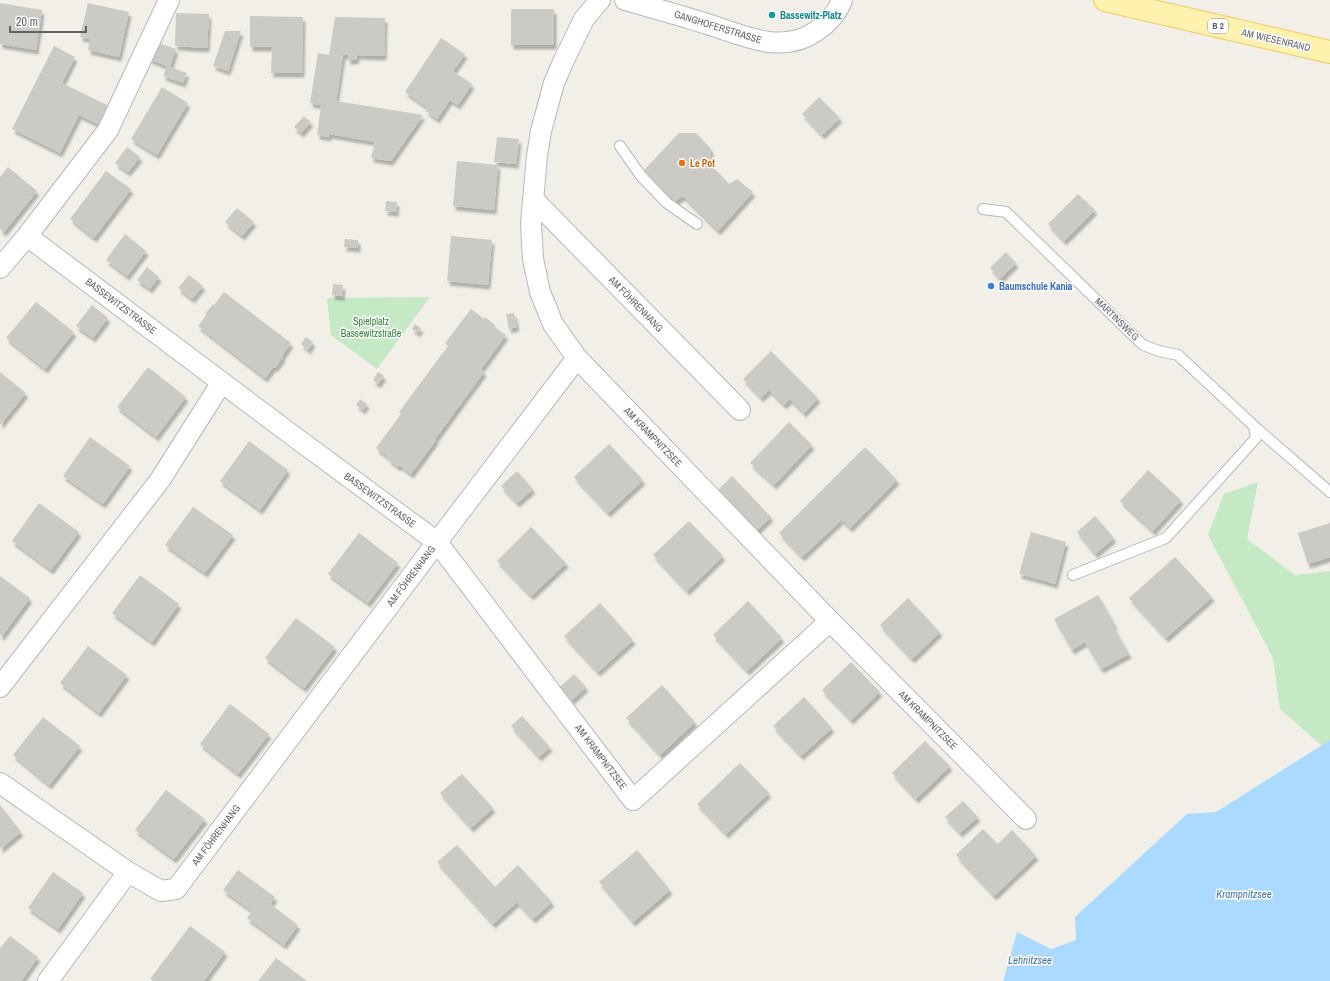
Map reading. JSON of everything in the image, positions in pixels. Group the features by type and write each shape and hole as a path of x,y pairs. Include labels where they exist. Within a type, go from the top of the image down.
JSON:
{"main road":[{"name":"AM WIESENRAND","path":"1105,0 1330,52"}],"street":[{"path":"0,268 27,236 108,130 169,0"},
{"path":"576,358 553,324 540,292 533,259 531,224 537,156 541,131 554,83 584,19 600,0"},
{"name":"GANGHOFERSTRASSE","path":"625,0 707,24 748,38 776,44 795,41 810,35 823,27 830,20 842,0"},
{"name":"AM FÖHRENHANG","path":"533,199 740,410"},
{"name":"BASSEWITZSTRASSE","path":"27,236 437,542"},
{"name":"AM FÖHRENHANG","path":"0,783 128,872 161,891 176,889 576,358"},
{"name":"AM KRAMPNITZSEE","path":"576,358 830,621 1026,819"},
{"path":"0,687 160,480 222,382"},
{"name":"AM KRAMPNITZSEE","path":"437,542 633,800 830,621"},
{"path":"48,981 128,872"}],"lane":[{"path":"620,146 641,176 667,203 697,224"},
{"name":"MARTINSWEG","path":"983,209 1006,212 1143,345 1159,351 1178,355 1254,426 1330,492"},
{"path":"1072,575 1166,538 1256,438 1254,426"}],"green space":[{"name":"Spielplatz Bassewitzstraße","path":"430,297 377,369 331,335 327,298"},
{"path":"1258,482 1247,539 1295,575 1330,571 1330,740 1321,745 1280,709 1273,658 1208,535 1224,494"}],"water":[{"name":"Krampnitzsee","path":"1330,740 1330,981 1003,981 1017,932 1051,949 1076,940 1075,917 1187,814 1216,812"}],"building":[{"path":"0,3 42,10 36,50 0,44"},
{"path":"88,3 129,12 119,57 88,50 90,39 80,37"},
{"path":"511,9 554,9 554,45 511,45"},
{"path":"176,13 209,14 207,48 175,46"},
{"path":"250,16 303,17 302,73 271,73 272,47 250,47"},
{"path":"335,17 385,18 384,56 357,55 356,60 348,60 348,55 343,55 336,101 423,115 391,161 371,158 375,142 329,134 329,137 317,135 321,105 310,103 318,53 329,55"},
{"path":"225,31 241,31 228,71 213,66"},
{"path":"441,38 465,54 453,71 472,84 458,105 450,100 437,119 426,111 428,108 405,92"},
{"path":"156,42 176,49 170,67 187,73 183,83 163,76 167,66 149,59"},
{"path":"54,46 75,57 62,83 111,107 102,126 79,115 60,153 12,129"},
{"path":"162,87 188,103 157,155 131,139"},
{"path":"819,97 840,118 822,135 802,114"},
{"path":"304,116 311,122 301,133 294,127"},
{"path":"679,133 696,133 711,149 710,164 729,184 737,179 753,192 718,231 683,196 674,202 644,170"},
{"path":"497,137 519,139 516,164 494,162"},
{"path":"127,147 140,157 128,172 115,163"},
{"path":"457,161 498,165 494,210 453,206"},
{"path":"8,167 37,191 4,232 0,229 0,177"},
{"path":"106,171 131,189 94,238 70,219"},
{"path":"1078,194 1095,210 1064,241 1048,224"},
{"path":"386,201 397,202 396,212 385,211"},
{"path":"237,208 254,222 242,236 225,222"},
{"path":"125,234 146,251 127,276 106,260"},
{"path":"451,236 492,240 488,285 447,281"},
{"path":"345,239 358,240 358,248 344,247"},
{"path":"1006,252 1016,263 1000,279 990,268"},
{"path":"147,267 159,277 150,289 137,280"},
{"path":"189,275 203,286 192,299 178,288"},
{"path":"333,284 343,285 342,296 332,295"},
{"path":"224,292 291,343 275,368 274,366 265,378 198,326 206,315 205,314"},
{"path":"36,302 74,332 45,369 6,338"},
{"path":"92,305 108,318 93,338 76,326"},
{"path":"471,309 484,319 485,317 495,325 494,327 506,335 481,369 484,372 411,474 399,465 398,467 376,448 401,414 399,412 448,346 445,343"},
{"path":"514,313 517,327 509,329 506,314"},
{"path":"415,324 421,328 418,333 412,329"},
{"path":"306,337 313,342 308,350 301,344"},
{"path":"771,351 818,398 804,413 790,399 784,405 769,390 761,398 743,379"},
{"path":"148,367 186,397 156,437 117,407"},
{"path":"0,372 26,393 0,425"},
{"path":"378,372 384,376 378,384 373,380"},
{"path":"360,399 367,404 363,410 356,405"},
{"path":"789,422 812,445 774,485 750,463"},
{"path":"90,437 130,466 103,504 63,476"},
{"path":"249,441 288,470 260,510 220,481"},
{"path":"609,444 643,480 608,513 574,477"},
{"path":"865,447 897,480 850,528 833,511 841,520 802,557 779,533"},
{"path":"1148,470 1181,500 1153,531 1120,501"},
{"path":"517,471 533,489 517,503 501,486"},
{"path":"732,476 771,517 757,530 718,490"},
{"path":"39,503 79,532 51,570 12,541"},
{"path":"193,507 233,535 205,573 165,545"},
{"path":"1095,516 1114,538 1095,554 1077,532"},
{"path":"689,521 723,556 687,591 653,555"},
{"path":"1330,523 1330,557 1308,564 1298,533"},
{"path":"531,527 566,563 531,596 497,561"},
{"path":"1031,532 1066,542 1055,584 1019,574"},
{"path":"359,533 398,563 368,603 328,574"},
{"path":"1175,557 1212,597 1166,638 1129,598"},
{"path":"140,575 179,604 152,642 112,613"},
{"path":"0,576 30,598 2,636 0,635"},
{"path":"1098,595 1129,654 1101,669 1085,642 1072,650 1054,619"},
{"path":"908,598 940,632 912,659 880,625"},
{"path":"748,601 782,638 747,671 713,635"},
{"path":"600,603 633,640 598,672 564,636"},
{"path":"296,618 335,647 304,688 265,658"},
{"path":"88,646 127,675 99,713 60,683"},
{"path":"851,662 880,692 851,720 822,690"},
{"path":"574,674 586,687 572,700 560,687"},
{"path":"662,685 695,722 660,755 626,718"},
{"path":"804,697 832,728 801,756 773,726"},
{"path":"230,704 269,734 238,774 200,744"},
{"path":"522,716 550,747 539,757 511,726"},
{"path":"43,717 80,746 49,785 13,755"},
{"path":"925,741 950,766 916,799 892,773"},
{"path":"740,763 769,793 726,834 697,804"},
{"path":"462,774 493,808 471,828 440,793"},
{"path":"166,790 205,819 174,859 135,830"},
{"path":"963,801 978,817 960,833 945,817"},
{"path":"0,805 21,832 0,849"},
{"path":"983,829 998,844 1012,830 1036,856 994,896 956,855"},
{"path":"457,845 495,887 518,865 552,902 533,919 517,902 493,924 437,862"},
{"path":"637,850 670,890 633,922 599,882"},
{"path":"238,870 275,897 270,904 298,925 284,945 247,918 252,911 223,890"},
{"path":"53,872 83,893 58,929 28,908"},
{"path":"190,926 225,952 204,981 153,981 150,979"},
{"path":"10,936 38,957 21,981 0,981 0,948"},
{"path":"276,958 307,981 258,981"}],"place":[{"name":"Bassewitz-Platz","path":"772,15"},
{"name":"Le Pot","path":"682,163"},
{"name":"Baumschule Kania","path":"991,286"}],"water label":[{"name":"Lehnitzsee","path":"1030,960"}]}
